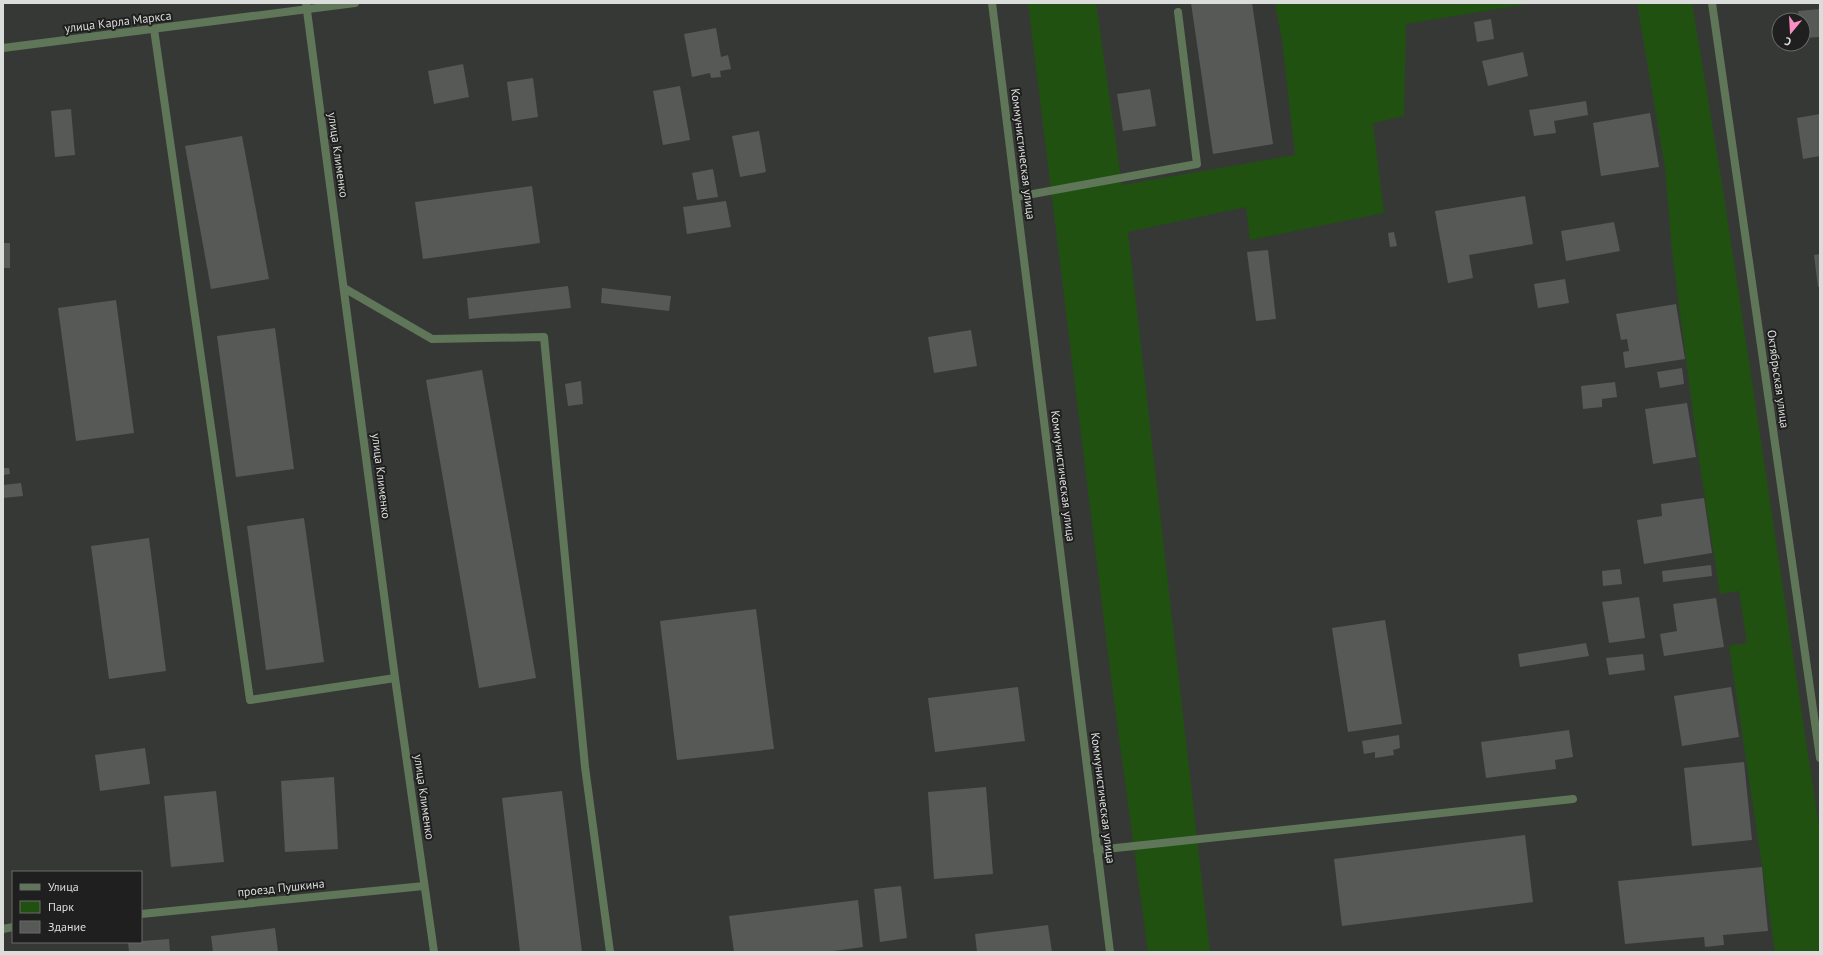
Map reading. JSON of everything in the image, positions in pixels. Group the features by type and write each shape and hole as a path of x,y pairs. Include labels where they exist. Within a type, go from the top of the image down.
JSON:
{"street":[{"name":"улица Карла Маркса","path":"3,48 154,29 306,6 355,3"},
{"name":"Коммунистическая улица","path":"992,3 1110,952"},
{"name":"Октябрьская улица","path":"1712,3 1820,758"},
{"name":"улица Клименко","path":"306,6 395,678 434,952"},
{"path":"1016,197 1197,164 1178,12"},
{"path":"154,29 250,700 395,678"},
{"path":"344,288 432,339 544,337 585,766 610,952"},
{"path":"1097,850 1573,799"},
{"name":"проезд Пушкина","path":"142,914 424,886"}],"green space":[{"path":"1028,3 1096,3 1122,185 1295,155 1282,40 1275,3 1534,3 1406,24 1404,116 1373,123 1384,213 1250,240 1246,207 1128,232 1210,952 1148,952 1111,678"},
{"path":"1637,3 1692,3 1724,196 1820,834 1820,952 1775,952 1729,646 1747,643 1739,591 1720,594 1699,459 1672,251 1665,168"}],"building":[{"path":"1191,3 1252,3 1273,144 1213,154"},
{"path":"1820,9 1820,37 1811,38 1811,12 1798,11"},
{"path":"1491,19 1494,39 1477,42 1474,22"},
{"path":"716,28 721,57 728,55 731,69 720,71 721,77 711,78 710,73 692,77 684,34"},
{"path":"1523,52 1528,76 1488,86 1482,61"},
{"path":"463,64 469,97 434,104 428,71"},
{"path":"533,78 538,117 512,121 507,82"},
{"path":"680,86 690,140 663,145 653,91"},
{"path":"1150,89 1156,126 1123,131 1117,94"},
{"path":"1586,101 1588,115 1554,121 1556,133 1534,136 1529,110"},
{"path":"71,109 75,155 55,157 51,111"},
{"path":"1650,113 1659,167 1601,176 1593,123"},
{"path":"1820,114 1820,156 1803,159 1797,118"},
{"path":"759,131 766,172 740,177 732,136"},
{"path":"242,136 269,279 211,289 185,146"},
{"path":"713,169 718,197 697,200 692,173"},
{"path":"532,186 540,243 423,259 415,202"},
{"path":"1525,196 1533,244 1469,255 1473,278 1448,283 1435,211"},
{"path":"726,201 731,227 687,234 683,207"},
{"path":"1614,222 1620,251 1566,261 1561,231"},
{"path":"1394,232 1397,246 1390,247 1388,233"},
{"path":"3,243 10,243 10,268 3,268"},
{"path":"1268,250 1276,319 1256,321 1247,252"},
{"path":"1820,254 1820,287 1818,287 1814,255"},
{"path":"1565,279 1569,303 1538,308 1534,284"},
{"path":"568,286 571,308 469,319 467,298"},
{"path":"602,288 671,296 669,311 601,303"},
{"path":"116,300 134,433 76,441 58,308"},
{"path":"1676,304 1685,359 1625,368 1623,352 1629,351 1627,339 1621,340 1616,314"},
{"path":"275,328 294,469 236,477 217,336"},
{"path":"971,330 977,366 934,373 928,337"},
{"path":"1682,368 1684,384 1660,388 1657,372"},
{"path":"482,370 536,678 479,688 426,380"},
{"path":"581,381 583,404 568,406 565,384"},
{"path":"1615,382 1617,397 1602,399 1602,407 1583,409 1581,386"},
{"path":"1687,403 1696,457 1653,464 1645,409"},
{"path":"3,468 9,468 10,474 3,475"},
{"path":"21,483 23,496 3,498 3,485"},
{"path":"1704,498 1712,553 1644,564 1637,520 1662,516 1661,504"},
{"path":"304,518 324,662 266,670 247,526"},
{"path":"149,538 166,671 109,679 91,546"},
{"path":"1711,565 1712,576 1663,582 1662,571"},
{"path":"1620,569 1622,584 1603,586 1602,571"},
{"path":"1639,597 1645,638 1609,643 1602,602"},
{"path":"1716,598 1724,647 1664,656 1660,634 1677,631 1673,604"},
{"path":"756,609 774,749 677,760 660,621"},
{"path":"1385,620 1402,724 1348,732 1332,628"},
{"path":"1586,643 1589,656 1520,667 1518,654"},
{"path":"1643,654 1645,670 1609,675 1606,658"},
{"path":"1018,687 1025,741 935,752 928,698"},
{"path":"1731,687 1739,737 1682,746 1674,696"},
{"path":"1569,730 1573,757 1555,760 1556,769 1486,778 1481,742"},
{"path":"1399,735 1400,748 1393,750 1394,755 1375,758 1375,752 1364,754 1362,741"},
{"path":"145,748 150,784 100,791 95,755"},
{"path":"1744,762 1752,840 1692,846 1684,768"},
{"path":"334,777 338,849 285,852 281,781"},
{"path":"986,787 993,874 934,879 928,792"},
{"path":"216,791 224,862 171,867 164,796"},
{"path":"562,791 582,952 520,952 502,798"},
{"path":"1525,835 1533,902 1342,926 1334,859"},
{"path":"1762,867 1768,931 1723,935 1724,945 1705,947 1704,937 1625,944 1618,881"},
{"path":"901,886 907,938 880,942 874,889"},
{"path":"858,900 863,947 826,952 734,952 729,916"},
{"path":"1048,925 1052,952 977,952 975,934"},
{"path":"275,928 278,952 213,952 211,936"},
{"path":"169,939 170,952 129,952 128,943 142,943 142,941"}]}
